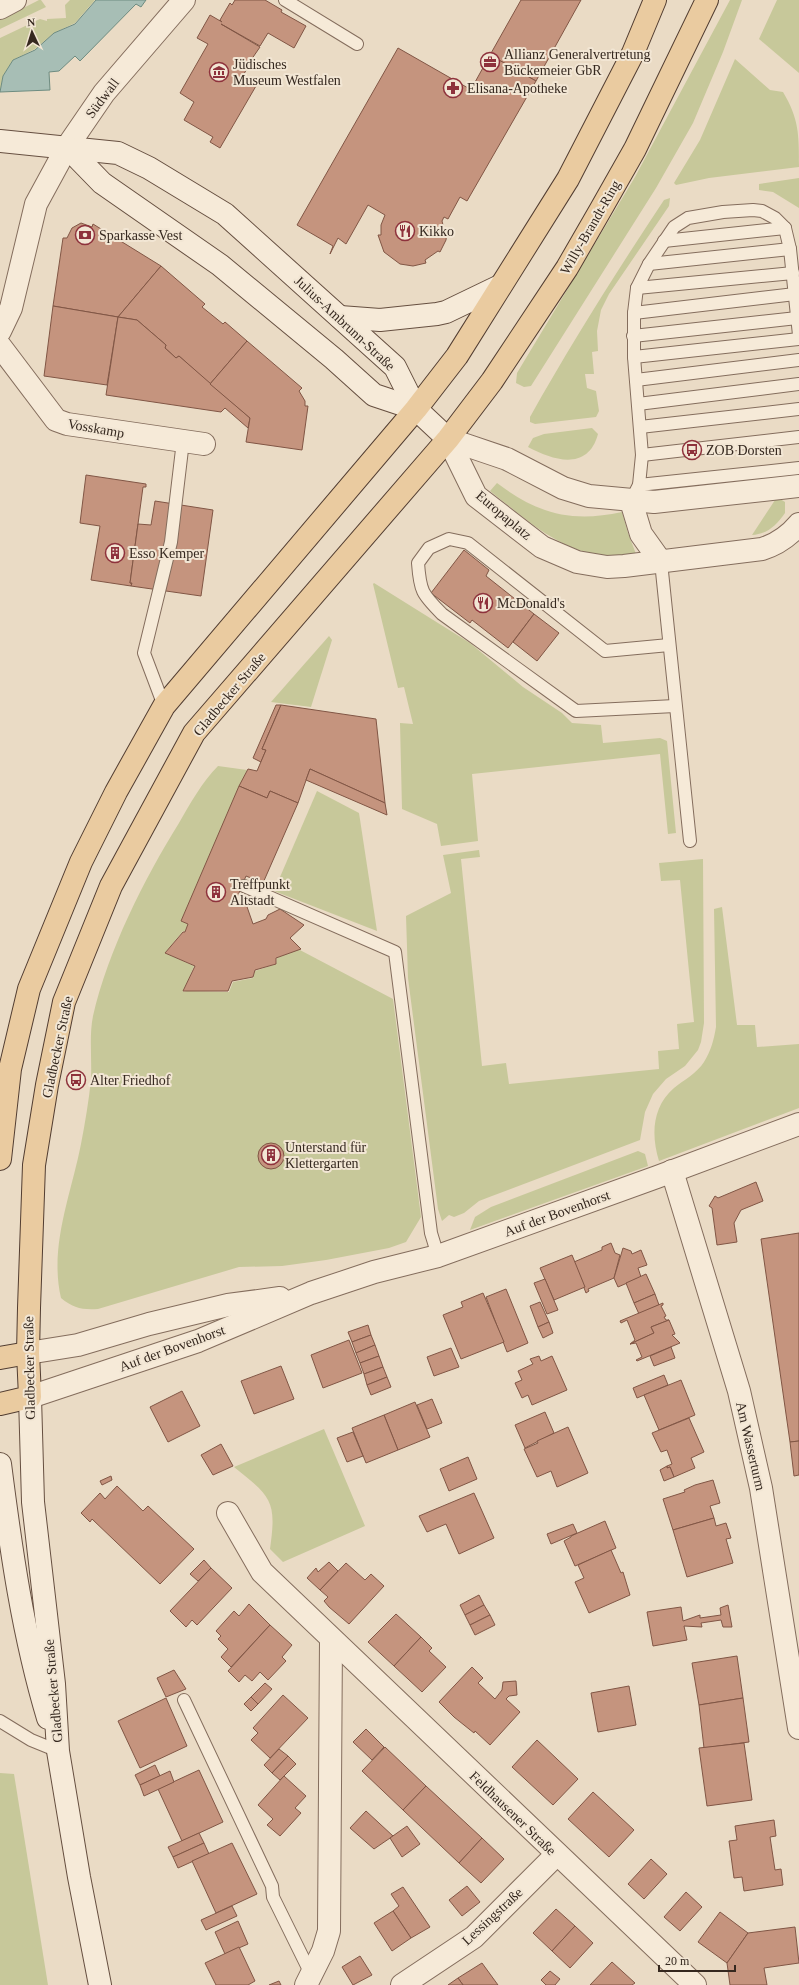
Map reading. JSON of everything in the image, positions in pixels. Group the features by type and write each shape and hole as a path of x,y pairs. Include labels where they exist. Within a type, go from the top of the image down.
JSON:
{"main road":[{"path":"0,1159 10,1069 29,989 81,862 116,792 164,706 416,409 457,356 568,179 633,53 655,0"},
{"name":"Willy-Brandt-Ring","path":"448,439 492,381 567,268 635,149 707,0"},
{"name":"Gladbecker Straße","path":"30,1397 28,1353 34,1165 47,1085 64,1002 111,886 194,734 448,439"},
{"path":"0,1358 28,1353"},
{"path":"0,1404 30,1397"}],"street":[{"path":"0,8 15,0"},
{"name":"Südwall","path":"67,147 104,93 184,0"},
{"path":"0,141 67,147 102,183 220,265 374,395 416,409 448,439 506,459 563,488 588,496 635,493 654,502 799,486"},
{"path":"0,332 11,308 36,204 67,147"},
{"name":"Julius-Ambrunn-Straße","path":"67,147 118,153 149,168 225,214 395,367 416,409"},
{"path":"340,317 380,320 437,314 446,312 500,286"},
{"name":"Vosskamp","path":"0,346 56,420 67,424 194,443"},
{"name":"Europaplatz","path":"448,439 476,496 542,547 564,558 595,566 616,567 762,549 779,542 790,534 799,524"},
{"path":"635,493 641,534 661,562"},
{"name":"Auf der Bovenhorst","path":"30,1397 198,1341 311,1293 374,1272 438,1256 799,1124"},
{"name":"Am Wasserturm","path":"672,1171 739,1392 758,1473 799,1728"},
{"name":"Auf der Bovenhorst","path":"28,1353 78,1345 149,1324 228,1305 311,1293"},
{"name":"Gladbecker Straße","path":"30,1397 33,1502 54,1684 58,1752 79,1877 100,1985"},
{"name":"Gladbecker Straße","path":"0,1464 3,1510 13,1566 36,1678 58,1752"},
{"name":"Feldhausener Straße","path":"228,1513 262,1572 331,1640 695,1985"},
{"path":"309,1980 323,1951 329,1931 331,1640"},
{"name":"Lessingstraße","path":"402,1985 474,1936 557,1854"}],"lane":[{"path":"285,0 357,44"},
{"path":"799,335 790,249 785,228 775,218 762,212 753,210 688,218 674,227 649,264 637,288 634,313 634,357 642,455 635,493 799,468"},
{"path":"664,241 785,228"},
{"path":"649,264 790,249"},
{"path":"637,288 793,273"},
{"path":"634,313 795,294"},
{"path":"634,336 797,318"},
{"path":"634,357 799,339"},
{"path":"636,380 799,360"},
{"path":"638,404 799,384"},
{"path":"640,427 799,409"},
{"path":"642,455 799,437"},
{"path":"164,706 144,653 194,443"},
{"path":"669,646 605,651 468,543 449,539 429,548 418,563 420,587 426,598 442,614 576,711 675,706"},
{"path":"661,562 690,841"},
{"path":"244,886 395,952 431,1233 438,1256"},
{"path":"184,1700 272,1886 273,1897 309,1980"},
{"path":"0,1721 31,1740 58,1752"}],"green space":[{"path":"41,0 46,7 0,29 0,20"},
{"path":"70,0 95,0 75,23 54,33 35,49 13,60 3,76 0,92 0,38 40,19 47,21 47,19 66,18 65,5"},
{"path":"730,0 742,0 723,52 693,123 656,188 531,386 524,387 516,383 517,373 635,177"},
{"path":"777,0 799,0 799,73 759,39"},
{"path":"735,59 770,90 783,92 792,110 797,127 799,167 709,178 676,185 674,183 700,140"},
{"path":"799,178 799,208 773,192 759,190 759,184"},
{"path":"670,198 669,206 609,294 601,310 597,331 598,351 592,352 594,374 585,374 587,388 596,391 599,411 596,417 535,424 530,422 530,417 595,307 664,200"},
{"path":"592,428 598,434 593,446 586,454 578,458 569,460 559,459 528,447 533,438 544,434"},
{"path":"497,483 512,494 527,502 541,509 556,513 571,516 587,516 622,512 636,554 611,556 593,554 561,542 531,524 490,491"},
{"path":"777,497 785,502 785,513 778,522 767,531 752,535"},
{"path":"374,583 470,643 523,687 562,713 572,723 601,725 603,743 660,738 667,741 676,833 668,834 660,754 472,774 478,841 441,846 437,824 402,809 400,723 413,724 404,687 398,688"},
{"path":"329,636 332,640 311,707 271,702"},
{"path":"218,766 247,770 181,921 188,924 185,932 183,931 165,953 194,966 183,992 229,992 233,982 253,978 255,971 276,964 277,958 298,949 393,999 421,1217 406,1242 389,1248 326,1260 282,1266 239,1267 98,1309 78,1308 61,1298 58,1279 58,1259 59,1240 77,1163 88,1103 91,1079 91,1039 93,1016 108,966 128,916 140,892 192,801"},
{"path":"317,791 359,813 377,931 274,891"},
{"path":"479,850 480,857 461,859 482,1066 506,1063 509,1084 659,1069 658,1051 679,1049 677,1024 694,1022 680,880 661,881 659,863 703,859 704,1023 698,1050 685,1066 666,1079 653,1094 645,1112 640,1140 479,1201 464,1213 454,1217 449,1215 442,1221 438,1209 408,978 406,916 451,893 443,855"},
{"path":"722,907 737,1025 755,1025 757,1047 799,1044 799,1108 659,1161 656,1151 654,1131 657,1113 661,1104 674,1088 701,1066 709,1054 713,1040 716,1027 714,909"},
{"path":"638,1151 645,1154 648,1166 470,1230 475,1217 491,1207"},
{"path":"324,1429 365,1526 283,1562 270,1549 273,1520 268,1501 256,1486 234,1467"},
{"path":"0,1773 14,1774 48,1985 0,1985"}],"shaded area":[{"path":"96,0 146,0 141,7 136,4 80,61 75,56 59,71 49,72 50,90 0,92 3,76 13,60 35,50 54,33 75,24"}],"building":[{"name":"Jüdisches Museum Westfalen","path":"235,0 265,0 282,10 281,12 306,26 294,48 268,33 260,46 221,24 260,47 249,63 239,83 243,85 246,80 256,86 220,148 210,142 213,137 184,120 194,102 180,93 208,44 197,38 210,15 222,22 220,20 230,3 232,5"},
{"path":"521,0 581,0 536,81 490,55"},
{"path":"398,48 468,88 471,82 474,84 490,55 536,81 467,201 460,197 448,219 444,217 442,221 444,229 447,230 446,240 440,252 438,251 425,260 426,263 413,266 400,264 384,252 378,235 381,235 381,225 385,215 368,205 346,244 338,238 330,254 333,246 297,225"},
{"path":"81,223 92,227 93,224 161,266 118,317 53,306 63,238 67,238 72,228"},
{"path":"161,266 205,304 202,307 223,324 225,322 247,341 210,384 179,356 176,358 165,348 166,345 137,320 118,317"},
{"path":"53,306 118,317 107,385 44,376"},
{"path":"118,317 137,320 166,345 165,348 176,358 179,356 250,418 248,428 225,408 221,412 106,395"},
{"path":"247,341 302,388 299,391 305,401 305,406 308,406 302,450 246,442 250,418 210,384"},
{"name":"Esso Kemper","path":"86,475 146,484 146,487 143,487 130,583 132,583 131,586 91,580 100,526 80,523"},
{"path":"155,501 213,510 201,596 131,586 132,583 130,583 138,524 151,525"},
{"name":"McDonald's","path":"464,550 489,570 486,576 534,614 508,648 472,620 470,623 431,593"},
{"path":"534,614 559,633 537,661 513,642"},
{"path":"276,705 281,705 262,749 266,750 261,762 253,758"},
{"path":"281,705 376,719 385,803 310,769 298,803 270,791 267,798 239,786 248,769 257,771 266,750 262,749"},
{"path":"310,769 385,803 387,815 306,780"},
{"name":"Treffpunkt Altstadt","path":"239,786 267,798 270,791 298,803 263,883 246,876 236,900 246,904 253,924 266,919 268,915 280,909 304,925 290,938 301,949 276,958 276,964 255,970 253,977 232,981 228,991 183,991 195,966 165,953 183,932 185,932 188,924 181,921"},
{"name":"Unterstand für Klettergarten","path":"271,1143 280,1147 284,1156 280,1165 271,1169 262,1165 258,1156 262,1147"},
{"path":"756,1182 763,1201 741,1210 734,1223 737,1242 717,1245 712,1208 709,1206 715,1196 718,1198"},
{"path":"799,1233 799,1441 790,1442 761,1239"},
{"path":"611,1243 615,1253 620,1255 614,1278 588,1289 589,1291 586,1293 574,1262 602,1250 602,1247"},
{"path":"623,1248 631,1251 632,1254 641,1250 647,1265 638,1268 641,1277 618,1287 614,1278"},
{"path":"572,1255 585,1287 554,1300 540,1268"},
{"path":"646,1274 655,1294 634,1303 626,1283"},
{"path":"545,1279 558,1310 547,1314 534,1283"},
{"path":"506,1289 528,1343 507,1352 486,1297"},
{"path":"483,1293 504,1342 461,1359 443,1315 463,1307 461,1302"},
{"path":"655,1294 659,1305 639,1314 634,1303"},
{"path":"540,1302 549,1322 538,1327 530,1306"},
{"path":"663,1303 661,1306 666,1316 664,1317 666,1320 669,1320 651,1327 654,1333 630,1344 635,1340 627,1320 621,1323 620,1321"},
{"path":"669,1320 675,1334 672,1335 680,1343 637,1361 636,1360 642,1357 636,1343 630,1344 654,1333 651,1327"},
{"path":"549,1322 553,1333 543,1338 538,1327"},
{"path":"368,1325 371,1335 352,1342 348,1332"},
{"path":"371,1335 375,1345 356,1353 352,1342"},
{"path":"349,1340 362,1373 323,1388 311,1355"},
{"path":"375,1345 379,1356 360,1363 356,1353"},
{"path":"671,1347 675,1358 654,1366 650,1356"},
{"path":"451,1348 459,1367 434,1376 427,1357"},
{"path":"379,1356 383,1367 364,1374 360,1363"},
{"path":"539,1356 541,1361 552,1356 567,1390 532,1405 528,1395 522,1398 515,1383 522,1380 518,1371 533,1364 530,1359"},
{"path":"281,1366 294,1399 254,1414 241,1381"},
{"path":"383,1367 387,1377 367,1385 364,1374"},
{"path":"664,1375 668,1385 637,1398 633,1388"},
{"path":"387,1377 391,1387 371,1395 367,1385"},
{"path":"681,1380 695,1415 659,1430 644,1395"},
{"path":"182,1391 200,1426 168,1442 150,1407"},
{"path":"432,1399 442,1423 427,1429 417,1405"},
{"path":"415,1402 430,1437 398,1450 384,1415"},
{"path":"545,1412 554,1433 525,1448 515,1425"},
{"path":"384,1415 398,1450 366,1463 352,1428"},
{"path":"689,1418 704,1452 691,1458 695,1468 674,1477 670,1467 667,1468 667,1466 672,1464 667,1450 661,1452 652,1433"},
{"path":"568,1427 588,1473 557,1487 551,1471 537,1477 524,1449 538,1443 537,1441"},
{"path":"353,1432 363,1456 347,1462 337,1438"},
{"path":"799,1441 799,1475 794,1476 790,1442"},
{"path":"221,1444 233,1466 213,1475 201,1455"},
{"path":"468,1457 477,1479 449,1491 440,1469"},
{"path":"667,1466 667,1468 670,1467 674,1477 664,1481 660,1470"},
{"path":"111,1476 112,1480 102,1485 100,1481"},
{"path":"713,1480 720,1503 710,1506 714,1518 673,1530 663,1499 685,1492 684,1490 695,1485"},
{"path":"117,1486 143,1511 148,1506 194,1549 160,1584 92,1519 90,1522 81,1513 100,1493 105,1499"},
{"path":"474,1493 494,1538 459,1554 446,1524 427,1532 419,1516"},
{"path":"714,1518 716,1526 726,1523 731,1538 726,1539 733,1563 687,1577 673,1530"},
{"path":"605,1521 616,1548 575,1566 564,1541 571,1536"},
{"path":"573,1524 577,1533 551,1544 547,1534"},
{"path":"611,1550 621,1573 623,1572 630,1595 589,1613 575,1582 584,1578 578,1565"},
{"path":"204,1560 211,1568 198,1581 190,1574"},
{"path":"329,1562 338,1571 320,1590 307,1578 316,1568 318,1572"},
{"path":"346,1563 365,1580 371,1574 384,1586 349,1624 329,1607 324,1601 328,1597 320,1590"},
{"path":"211,1568 232,1588 197,1625 192,1620 186,1627 170,1611"},
{"path":"479,1595 484,1605 465,1615 460,1605"},
{"path":"249,1604 270,1625 231,1667 221,1657 228,1649 218,1639 221,1636 216,1631 234,1611 239,1616"},
{"path":"484,1605 490,1615 470,1625 465,1615"},
{"path":"728,1605 732,1627 723,1627 721,1620 701,1623 702,1627 684,1626 687,1640 653,1646 647,1612 681,1607 683,1621 700,1615 700,1618 721,1615 720,1608"},
{"path":"396,1614 421,1637 394,1666 368,1642"},
{"path":"490,1615 495,1625 475,1635 470,1625"},
{"path":"270,1625 292,1645 282,1657 286,1661 268,1680 260,1672 252,1681 245,1675 239,1682 228,1671"},
{"path":"421,1637 432,1648 429,1651 446,1667 422,1692 394,1666"},
{"path":"737,1656 743,1698 699,1705 692,1663"},
{"path":"472,1667 483,1678 478,1683 495,1699 502,1690 503,1682 516,1681 517,1695 509,1696 506,1699 520,1712 490,1745 475,1731 474,1733 454,1717 439,1702"},
{"path":"174,1670 186,1689 166,1697 157,1678"},
{"path":"265,1683 272,1689 258,1704 251,1697"},
{"path":"629,1686 636,1725 598,1732 591,1693"},
{"path":"283,1695 308,1718 270,1758 251,1740 258,1733 253,1728"},
{"path":"251,1697 258,1704 251,1711 244,1704"},
{"path":"166,1698 187,1746 140,1768 118,1721"},
{"path":"743,1698 749,1742 704,1748 699,1705"},
{"path":"366,1729 384,1747 372,1760 353,1742"},
{"path":"537,1740 578,1779 553,1805 512,1767"},
{"path":"744,1743 752,1800 707,1806 699,1748"},
{"path":"385,1747 426,1786 403,1810 362,1771"},
{"path":"279,1749 288,1756 272,1773 264,1765"},
{"path":"288,1756 296,1764 280,1780 272,1773"},
{"path":"155,1765 160,1776 140,1785 135,1775"},
{"path":"199,1770 223,1822 182,1841 158,1789"},
{"path":"170,1771 174,1782 144,1796 140,1785"},
{"path":"284,1776 306,1796 295,1808 301,1813 280,1836 267,1825 273,1819 258,1805"},
{"path":"426,1786 482,1838 459,1863 403,1810"},
{"path":"593,1792 634,1830 609,1857 568,1819"},
{"path":"366,1811 393,1836 374,1849 350,1828"},
{"path":"774,1820 776,1836 770,1837 775,1870 781,1869 783,1885 744,1891 742,1877 734,1878 729,1841 737,1840 735,1826"},
{"path":"407,1826 420,1844 402,1857 390,1838"},
{"path":"199,1833 204,1843 173,1857 168,1847"},
{"path":"482,1838 504,1859 481,1883 459,1863"},
{"path":"204,1843 209,1854 178,1868 173,1857"},
{"path":"232,1843 257,1894 216,1913 192,1861"},
{"path":"651,1859 667,1874 644,1899 628,1884"},
{"path":"467,1886 480,1902 462,1916 449,1900"},
{"path":"403,1887 430,1927 411,1938 393,1911 399,1906 391,1894"},
{"path":"686,1892 702,1907 680,1931 664,1917"},
{"path":"232,1906 237,1916 206,1930 201,1920"},
{"path":"556,1909 575,1926 552,1951 533,1933"},
{"path":"393,1911 411,1938 392,1951 374,1923"},
{"path":"720,1912 748,1933 727,1963 698,1942"},
{"path":"238,1921 248,1944 225,1954 215,1932"},
{"path":"575,1926 593,1943 570,1968 552,1951"},
{"path":"795,1927 799,1963 764,1968 767,1985 730,1985 727,1963 748,1933"},
{"path":"239,1947 255,1981 248,1985 216,1985 205,1963"},
{"path":"360,1956 372,1975 353,1985 342,1967"},
{"path":"612,1962 635,1983 632,1985 590,1985"},
{"path":"482,1963 498,1985 463,1985 458,1978"},
{"path":"550,1971 560,1979 555,1985 546,1985 541,1980"},
{"path":"458,1978 463,1985 448,1985"},
{"path":"279,1981 281,1985 269,1985"}],"place":[{"name":"Allianz Generalvertretung Bückemeier GbR","path":"490,62"},
{"name":"Jüdisches Museum Westfalen","path":"219,72"},
{"name":"Elisana-Apotheke","path":"453,88"},
{"name":"Kikko","path":"405,231"},
{"name":"Sparkasse Vest","path":"85,235"},
{"name":"ZOB Dorsten","path":"692,450"},
{"name":"Esso Kemper","path":"115,553"},
{"name":"McDonald's","path":"483,603"},
{"name":"Treffpunkt Altstadt","path":"216,892"},
{"name":"Alter Friedhof","path":"76,1080"},
{"name":"Unterstand für Klettergarten","path":"271,1155"}]}
